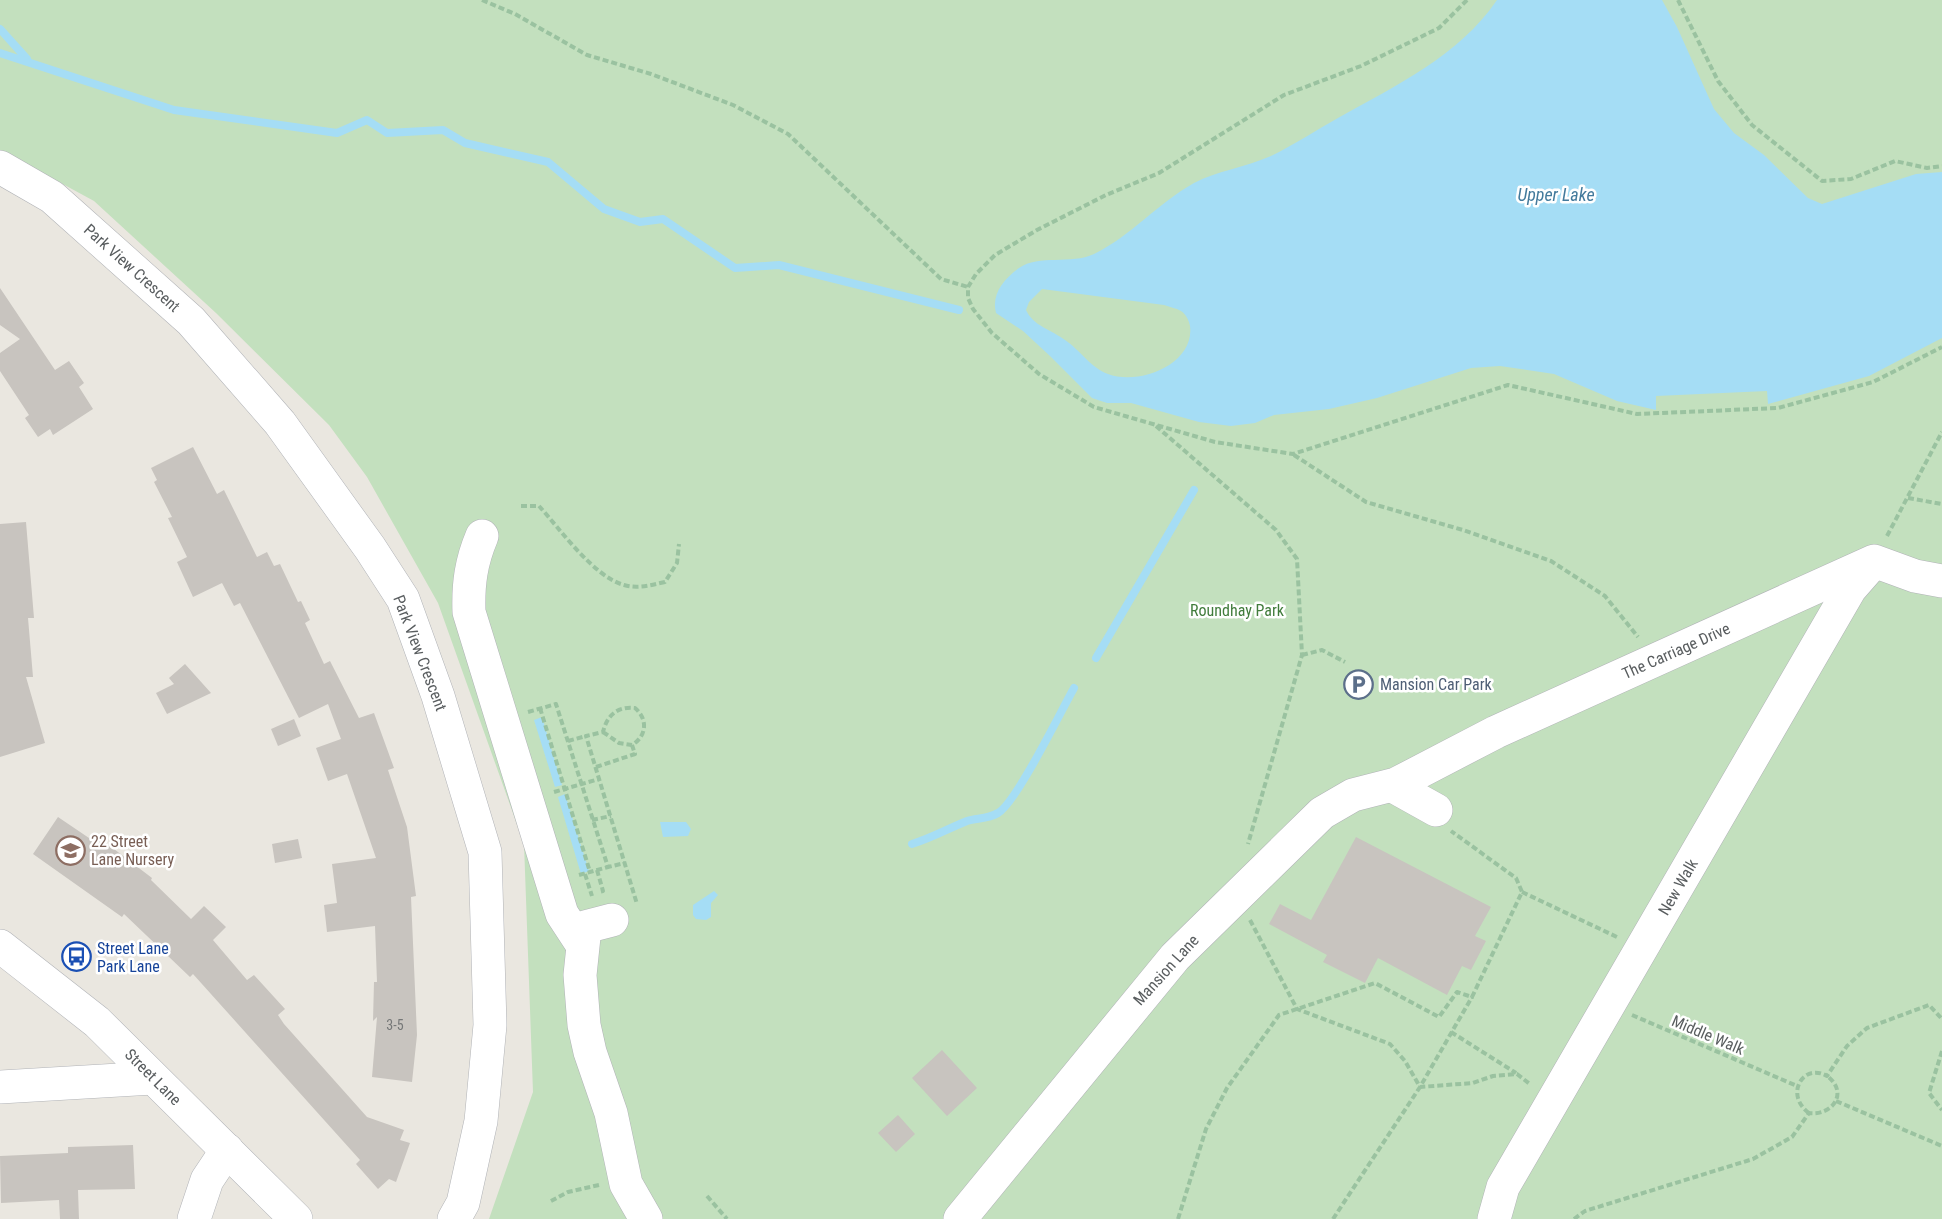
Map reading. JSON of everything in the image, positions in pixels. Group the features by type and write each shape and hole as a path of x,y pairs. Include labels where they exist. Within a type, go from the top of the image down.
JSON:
{"street":[{"name":"Park View Crescent","path":"0,167 52,197 190,321 280,423 370,548 403,599 438,696 485,852 490,1025 481,1121 463,1203 454,1219"},
{"path":"482,536 472,560 468,586 469,612 562,914 581,943"},
{"name":"The Carriage Drive","path":"1404,780 1496,732 1874,561"},
{"path":"1874,561 1915,576 1942,580"},
{"name":"New Walk","path":"1494,1219 1503,1186 1850,589 1874,561"},
{"path":"1404,780 1436,810"},
{"name":"Mansion Lane","path":"960,1219 974,1206 1125,1016 1175,957 1322,813 1353,795 1404,780"},
{"path":"608,905 585,927 581,943 580,986 584,1025 590,1052 611,1113 626,1184 646,1219"},
{"name":"Street Lane","path":"0,946 98,1022 296,1219"},
{"path":"0,1087 153,1078"},
{"path":"194,1219 207,1180 227,1150"},
{"path":"626,1184 624,1196 626,1219"}],"path":[{"path":"482,0 515,14 587,55 651,74 732,105 788,134 941,279 968,287"},
{"path":"1467,0 1439,28 1360,66 1284,95 1159,173 1106,195 1036,230 995,255 976,274 968,287 968,298 985,325 1039,374 1094,407 1215,442 1293,454 1366,502 1462,530 1551,561 1605,596 1656,660"},
{"path":"1678,0 1718,81 1752,125 1822,181 1851,179 1895,161 1927,168 1942,166"},
{"path":"1293,454 1508,385 1636,414 1778,408 1873,382 1942,347"},
{"path":"1153,424 1276,530 1297,559 1302,655 1246,851"},
{"path":"1874,561 1942,432"},
{"path":"1908,498 1942,504"},
{"path":"521,506 539,506 604,576 623,585 643,587 665,582 677,563 679,544"},
{"path":"1302,655 1322,650 1345,662"},
{"path":"521,714 556,704 608,867 625,863"},
{"path":"540,708 590,872"},
{"path":"568,741 603,732 619,743 632,744 642,735 645,727 641,713 635,708 620,709 610,716 603,732"},
{"path":"586,736 639,912 608,905 597,870"},
{"path":"596,767 635,754 632,744"},
{"path":"546,794 600,779"},
{"path":"1436,810 1447,828 1516,878 1522,892 1619,938"},
{"path":"592,820 611,816"},
{"path":"1333,1219 1419,1087 1472,997 1522,892"},
{"path":"1238,896 1297,1009 1390,1044 1405,1061 1419,1087"},
{"path":"1178,1219 1206,1128 1227,1088 1279,1015 1375,983 1439,1017 1457,992 1472,997"},
{"name":"Middle Walk","path":"1610,1005 1797,1086"},
{"path":"1827,1076 1847,1046 1867,1028 1929,1005 1942,1019"},
{"path":"1451,1032 1527,1080 1550,1105"},
{"path":"1942,1051 1929,1093 1942,1110"},
{"path":"1813,1073 1827,1076 1833,1080 1837,1090 1836,1101 1830,1110 1820,1114 1809,1113 1800,1107 1796,1097 1797,1086 1803,1077 1813,1073"},
{"path":"1419,1087 1473,1083 1493,1076 1517,1074"},
{"path":"1836,1101 1942,1146"},
{"path":"1574,1219 1585,1211 1753,1159 1792,1137 1809,1113"},
{"path":"551,1201 568,1192 604,1184 626,1184"},
{"path":"707,1196 727,1219"}],"green space":[{"name":"Roundhay Park","path":"0,0 1942,0 1942,1219 489,1219 533,1092 524,844 438,603 367,477 329,425 216,313 94,201 0,150"}],"water":[{"name":"Upper Lake","path":"1497,0 1662,0 1677,27 1714,109 1734,133 1764,155 1808,198 1822,204 1916,174 1942,172 1942,338 1869,376 1768,404 1767,391 1656,396 1656,410 1617,401 1554,374 1500,366 1471,368 1377,398 1329,409 1274,415 1255,423 1231,426 1199,422 1131,403 1107,403 1092,398 1023,331 996,313 997,293 1008,277 1019,268 1036,261 1075,259 1094,254 1120,238 1168,200 1194,183 1271,156 1425,68 1464,38","holes":["1042,289 1164,305 1179,310 1186,316 1190,326 1189,339 1184,351 1163,369 1135,377 1121,377 1102,371 1065,340 1033,320 1026,310 1029,302"]},
{"path":"542,717 562,785 555,787 534,720"},
{"path":"565,794 589,871 581,874 558,797"},
{"path":"660,822 686,822 691,829 688,836 663,837"},
{"path":"714,891 718,895 711,903 711,917 706,920 696,919 693,915 693,905"}],"building":[{"path":"0,288 55,370 69,361 84,383 79,387 93,409 53,435 50,429 38,437 25,418 29,415 0,371 0,353 20,339 0,325"},
{"path":"193,447 217,494 224,490 257,557 267,552 274,566 280,564 298,602 301,601 310,620 305,623 324,664 330,661 359,718 374,713 394,768 388,770 407,827 416,896 411,897 417,1035 412,1082 372,1077 377,1017 373,1021 374,982 377,982 375,926 327,932 324,905 337,903 332,864 376,858 347,774 328,781 316,748 341,739 328,704 299,718 240,603 234,606 222,583 193,597 177,562 187,557 168,518 172,517 154,482 157,480 151,468"},
{"path":"26,522 34,618 28,618 33,677 26,677 45,743 0,757 0,524"},
{"path":"185,664 211,693 167,714 156,693 174,684 169,678"},
{"path":"294,719 301,736 278,746 271,729"},
{"path":"58,817 89,838 93,833 152,878 151,880 191,919 204,906 226,927 213,940 247,980 254,975 285,1009 278,1015 284,1024 367,1117 404,1130 400,1140 410,1143 396,1182 389,1179 378,1189 356,1164 360,1160 193,974 190,977 124,914 122,917 33,854"},
{"path":"1356,837 1491,907 1475,936 1486,941 1471,970 1462,966 1447,995 1378,958 1365,983 1323,962 1327,955 1269,924 1280,904 1311,920"},
{"path":"298,839 302,858 275,863 272,844"},
{"path":"942,1050 977,1088 947,1116 912,1078"},
{"path":"898,1115 915,1134 896,1152 878,1133"},
{"path":"133,1145 135,1189 78,1190 79,1219 60,1219 59,1200 1,1203 0,1156 68,1153 68,1147"}],"waterway":[{"path":"0,29 27,59"},
{"path":"0,53 174,110 337,133 367,120 387,133 443,130 465,143 548,162 604,209 640,222 663,219 735,268 779,265 959,310"},
{"path":"1096,658 1194,490"},
{"path":"912,844 967,821 994,815 1006,806 1027,775 1074,688"}],"place":[{"name":"Mansion Car Park","path":"1359,684"},
{"name":"22 Street Lane Nursery","path":"70,850"},
{"name":"Street Lane Park Lane","path":"76,957"}]}
